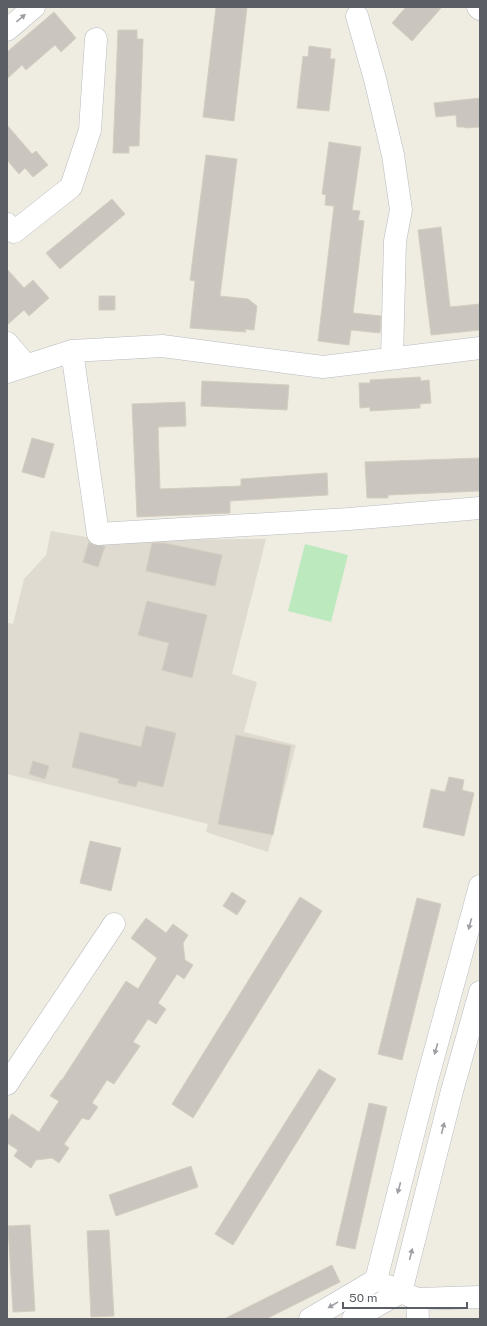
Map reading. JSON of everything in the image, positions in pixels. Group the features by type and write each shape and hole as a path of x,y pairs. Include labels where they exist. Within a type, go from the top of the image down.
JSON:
{"street":[{"path":"7,30 34,7"},
{"path":"357,16 375,79 393,155 401,210 395,241 392,358"},
{"path":"7,224 14,232 71,187 90,130 96,39"},
{"path":"7,343 16,369 72,351 162,346 323,367 480,348"},
{"path":"72,351 98,534 349,520 480,508"},
{"path":"310,1319 376,1280 480,886"},
{"path":"7,1084 114,924"},
{"path":"412,1303 432,1170 452,1091 480,992"},
{"path":"405,1167 432,1170"},
{"path":"376,1280 412,1303"},
{"path":"352,1319 412,1303 480,1297"}],"shaded area":[{"path":"51,531 104,540 266,539 232,674 257,682 244,732 296,745 268,852 206,832 208,824 7,774 7,626 8,623 13,624 24,579 46,555"}],"green space":[{"path":"305,544 348,555 331,622 288,611"}],"building":[{"path":"216,7 247,7 234,121 203,117"},
{"path":"406,7 442,7 412,41 392,23"},
{"path":"54,12 76,38 61,52 55,45 26,70 22,65 7,79 7,52"},
{"path":"118,30 137,30 137,39 143,39 139,146 129,146 129,153 113,153"},
{"path":"309,46 331,49 330,59 335,59 329,111 297,108 303,56 308,57"},
{"path":"480,98 480,127 457,127 456,115 436,117 434,103"},
{"path":"7,125 32,154 36,151 48,165 33,177 25,168 19,174 7,160"},
{"path":"329,142 361,147 352,210 360,211 358,220 364,221 353,313 381,316 380,333 351,330 349,345 318,341 334,206 325,205 326,195 322,194"},
{"path":"206,155 237,159 220,296 248,299 257,306 254,330 245,329 246,332 190,328 195,281 190,280"},
{"path":"112,199 125,214 60,269 46,253"},
{"path":"441,227 450,307 480,304 480,330 431,335 418,230"},
{"path":"7,269 24,288 33,280 49,298 29,316 24,310 7,325"},
{"path":"99,296 115,296 115,310 99,310"},
{"path":"420,377 421,381 429,380 431,403 420,404 420,408 370,411 370,407 360,408 359,383 370,383 370,380"},
{"path":"202,381 289,385 287,410 201,406"},
{"path":"185,402 186,426 158,427 160,489 241,486 241,479 327,473 328,495 230,501 230,513 137,517 132,404"},
{"path":"32,438 54,444 44,478 22,472"},
{"path":"480,458 480,491 388,495 388,498 367,498 365,462"},
{"path":"89,542 93,545 105,546 98,567 83,562"},
{"path":"152,543 164,543 222,555 215,586 146,571"},
{"path":"147,601 207,615 192,678 162,670 169,643 138,635"},
{"path":"146,726 176,733 163,787 138,781 136,787 118,783 119,779 72,767 80,732 141,747"},
{"path":"236,735 291,746 273,835 218,824"},
{"path":"33,761 49,766 45,779 29,774"},
{"path":"449,777 464,780 462,790 474,793 464,836 423,827 431,789 445,792"},
{"path":"90,841 121,848 111,891 80,883"},
{"path":"232,892 246,901 237,915 223,906"},
{"path":"300,897 322,911 193,1118 172,1104"},
{"path":"417,898 441,904 402,1060 378,1054"},
{"path":"146,918 166,933 173,924 188,935 183,943 185,960 193,965 184,979 177,974 158,1003 166,1009 156,1024 148,1019 133,1042 140,1046 114,1084 107,1080 92,1103 98,1107 89,1120 82,1118 64,1144 69,1148 59,1163 52,1158 36,1160 31,1168 14,1156 18,1150 7,1143 7,1122 12,1114 39,1132 59,1101 50,1096 126,981 138,989 157,958 131,938"},
{"path":"319,1069 336,1079 233,1245 215,1234"},
{"path":"369,1103 387,1107 355,1249 336,1245"},
{"path":"191,1166 198,1187 116,1216 109,1195"},
{"path":"30,1225 35,1311 13,1312 8,1226"},
{"path":"109,1230 114,1316 91,1317 87,1231"},
{"path":"332,1265 340,1282 266,1319 224,1319"}]}
